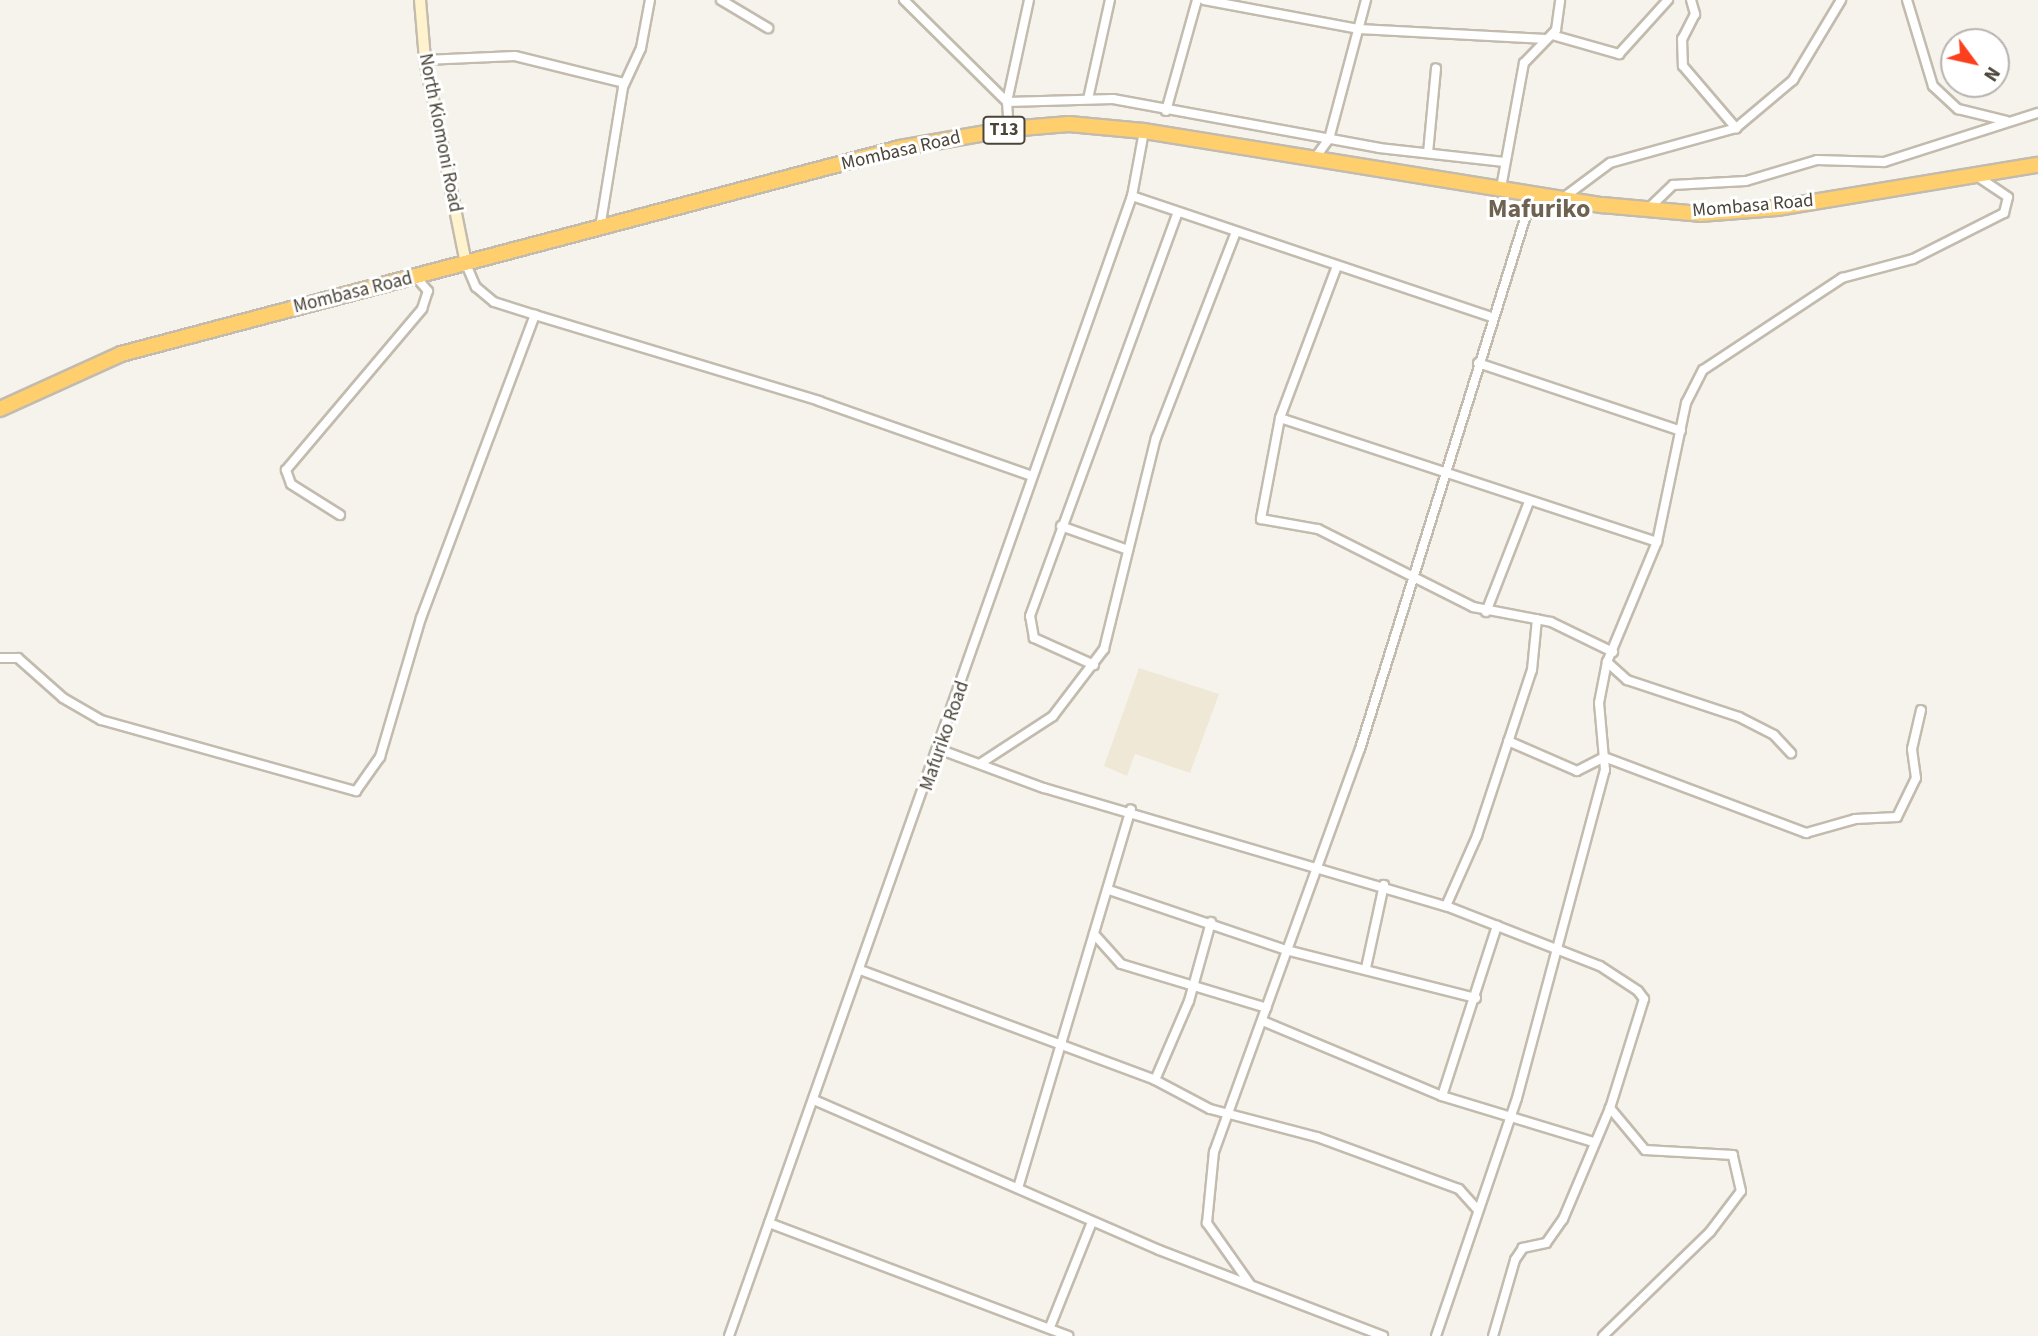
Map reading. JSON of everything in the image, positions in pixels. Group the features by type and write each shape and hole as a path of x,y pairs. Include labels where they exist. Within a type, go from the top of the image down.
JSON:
{"highway":[{"name":"Mombasa Road","path":"0,409 121,354 900,148 1009,129 1069,124 1144,131 1313,161 1563,198 1700,214 1777,208 1971,172 2038,165"}],"main road":[{"name":"North Kiomoni Road","path":"420,0 425,60 466,264"}],"street":[{"path":"600,228 624,83 641,48 650,0"},
{"path":"721,0 768,28"},
{"path":"904,0 1007,102 1088,99 1329,139 1504,162"},
{"path":"1009,129 1007,102 1029,0"},
{"path":"1088,99 1110,0"},
{"path":"1166,111 1197,0"},
{"path":"1204,0 1359,30 1549,37 1619,54 1668,0"},
{"path":"1313,161 1329,139 1366,0"},
{"path":"1501,188 1524,63 1549,37 1560,0"},
{"path":"1691,0 1695,14 1682,39 1684,66 1736,128"},
{"path":"1563,198 1610,163 1736,128 1793,80 1841,0"},
{"path":"1907,0 1933,86 1958,108 2013,121"},
{"path":"425,60 515,56 624,83"},
{"path":"1429,153 1436,68"},
{"path":"1648,209 1673,185 1746,181 1817,160 1884,162 2038,114"},
{"name":"Mafuriko Road","path":"729,1336 941,750 1032,476 1132,196 1144,131"},
{"path":"1436,1336 1510,1118 1557,948 1604,757 1599,704 1607,662 1657,542 1686,403 1703,370 1842,278 1913,259 2004,213 2008,197 1971,172"},
{"path":"1250,1284 1207,1223 1214,1152 1232,1112 1265,1022 1286,950 1360,749 1492,317 1533,193"},
{"path":"1132,196 1177,215 1492,317"},
{"path":"1094,665 1045,644 1029,629 1061,526 1177,215"},
{"path":"981,763 1053,716 1094,665 1128,550 1156,438 1235,234"},
{"path":"466,264 476,287 494,302 819,401 1032,476"},
{"path":"1338,266 1280,418 1261,519 1318,529 1486,612 1537,619 1613,652"},
{"path":"340,515 291,484 286,470 422,309 428,291 416,277"},
{"path":"0,658 18,658 63,698 101,720 356,791 380,757 421,618 535,315"},
{"path":"1478,363 1681,430"},
{"path":"1280,418 1528,504 1657,542"},
{"path":"1486,612 1528,504"},
{"path":"1061,526 1128,550"},
{"path":"1446,906 1532,670 1537,619"},
{"path":"1607,662 1627,680 1739,716 1774,735 1791,753"},
{"path":"1508,741 1577,771 1604,757 1791,831 1855,819 1885,822 1897,817 1916,778 1913,749 1921,710"},
{"path":"941,750 1044,788 1131,809 1446,906 1601,966 1644,999 1610,1108 1593,1142 1563,1219 1546,1243 1523,1248 1515,1260 1493,1336"},
{"path":"1018,1188 1065,1047 1094,934 1131,809"},
{"path":"1366,968 1384,885"},
{"path":"1109,890 1211,922 1286,950 1366,968 1476,998"},
{"path":"1154,1080 1190,989 1211,922"},
{"path":"1443,1096 1497,926"},
{"path":"1094,934 1121,964 1190,989 1267,1008"},
{"path":"860,970 1154,1080 1210,1110 1232,1112 1459,1189 1478,1210"},
{"path":"1265,1022 1443,1096 1593,1142"},
{"path":"814,1100 1091,1222 1250,1284 1337,1323 1384,1336"},
{"path":"1603,1336 1710,1232 1741,1191 1733,1155 1645,1150 1610,1108"},
{"path":"1050,1326 1091,1222"},
{"path":"769,1223 1050,1326 1068,1336"}],"shaded area":[{"path":"1139,668 1219,694 1190,773 1135,754 1127,776 1104,766"}],"district":[{"name":"Mafuriko","path":"1539,209"}]}
